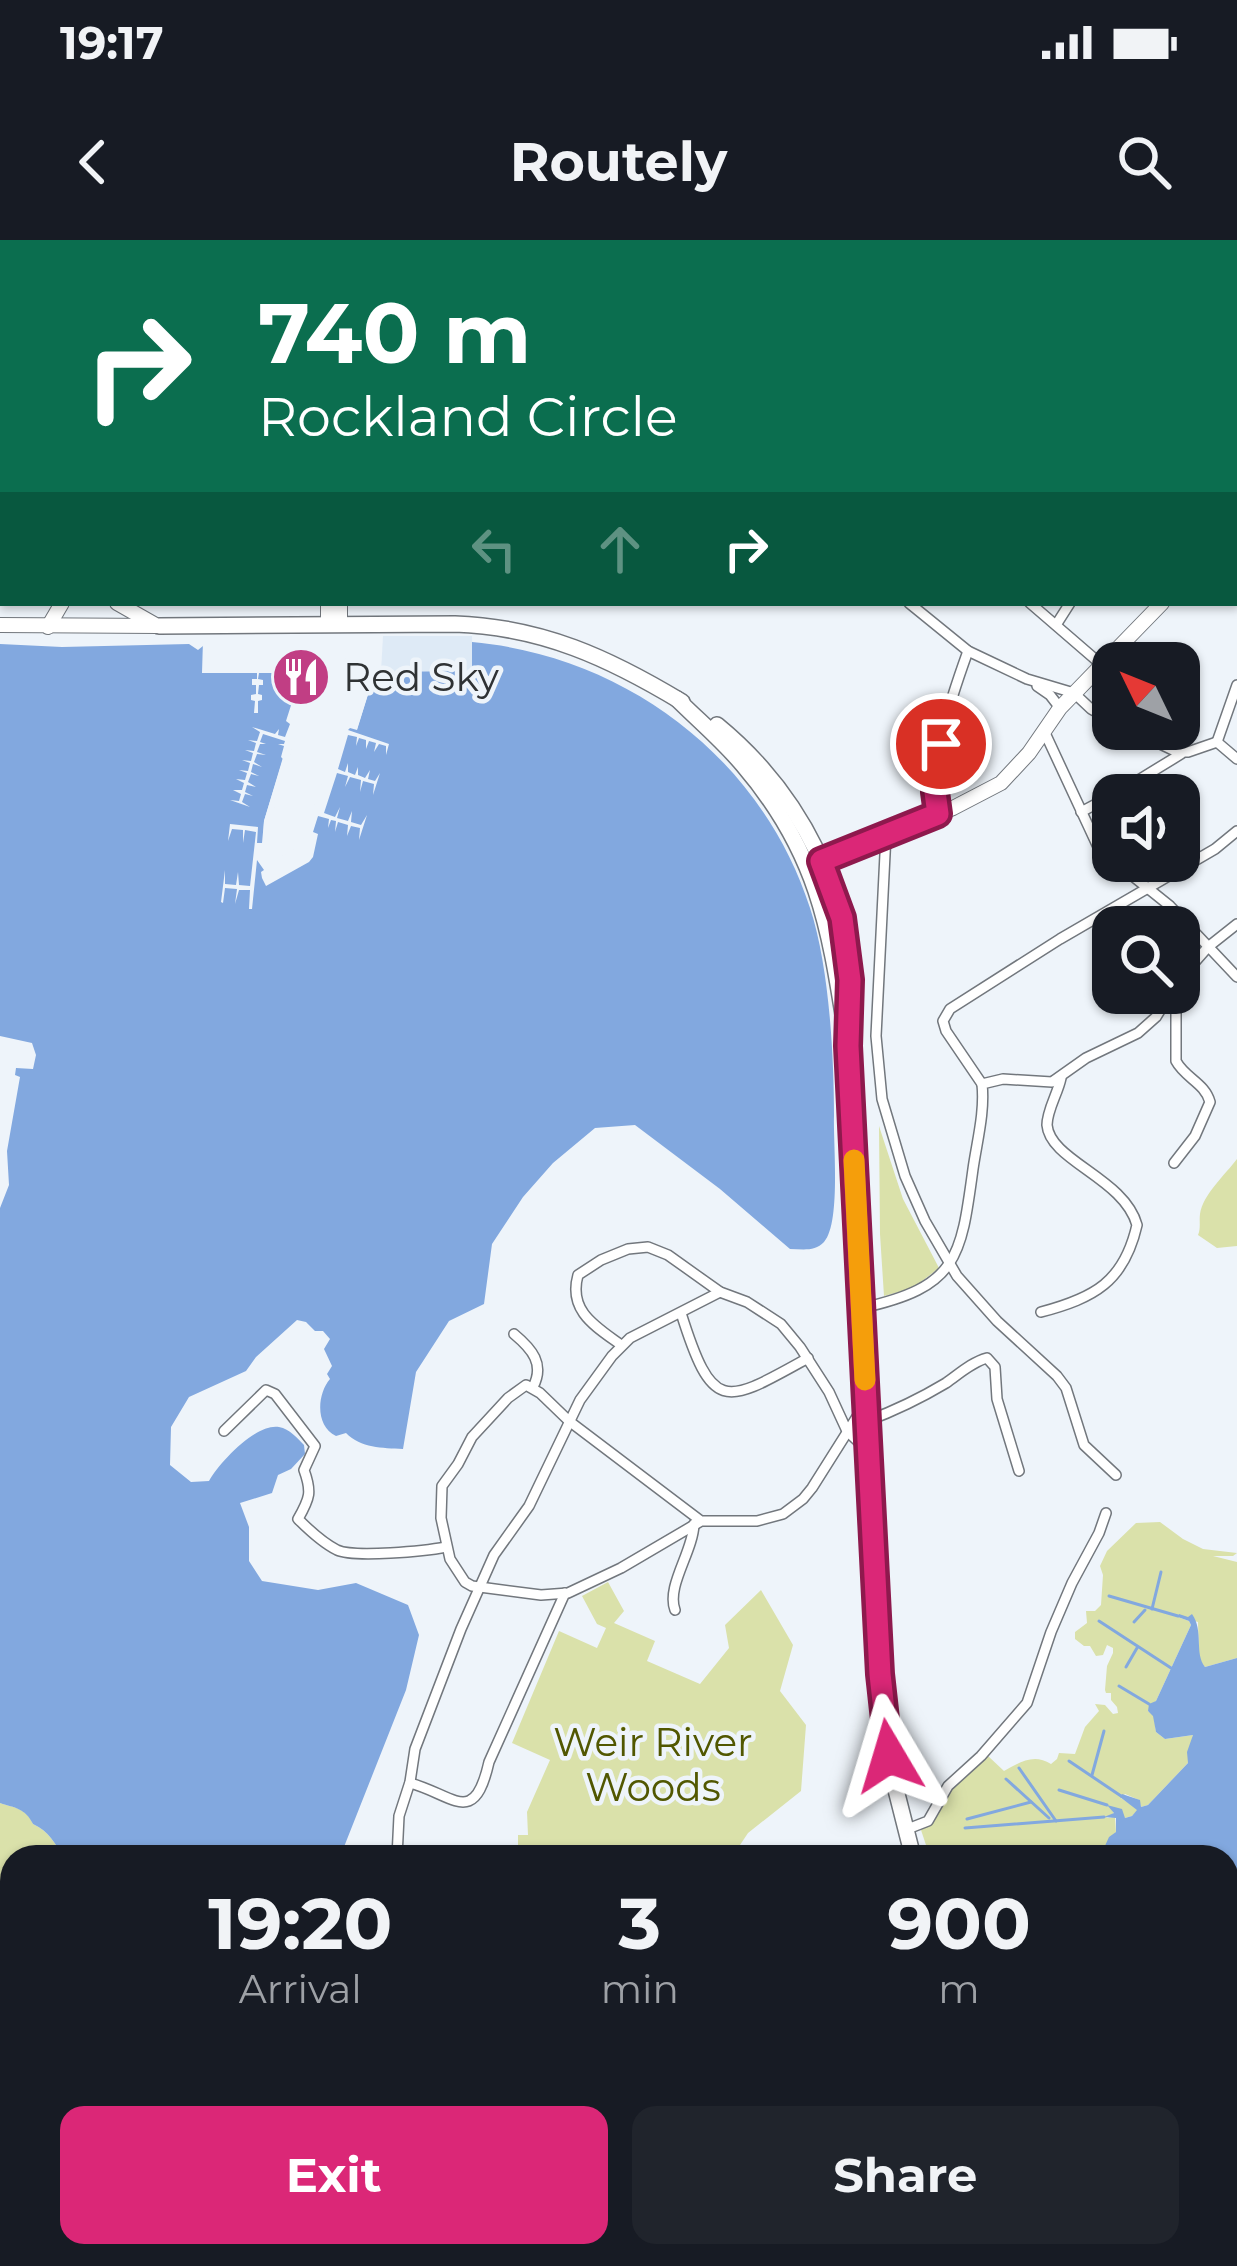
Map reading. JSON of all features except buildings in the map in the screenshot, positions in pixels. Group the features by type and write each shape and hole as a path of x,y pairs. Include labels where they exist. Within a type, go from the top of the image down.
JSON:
{"main road":[{"path":"159,626 476,625 538,636 610,661 677,699 753,776 815,864 842,918 848,950 848,1046 882,1696 892,1771 909,1845"}],"street":[{"path":"48,627 60,606"},
{"path":"122,606 159,626"},
{"path":"329,606 334,625"},
{"path":"334,625 339,606"},
{"path":"913,606 968,651 1027,679 1074,693 1092,710"},
{"path":"1034,606 1092,657"},
{"path":"1056,625 1068,606"},
{"path":"1125,642 1159,606"},
{"path":"0,625 159,626"},
{"path":"938,814 935,792 941,744 968,651"},
{"path":"815,864 1001,783 1092,676"},
{"path":"1027,679 1060,708"},
{"path":"1217,742 1237,685"},
{"path":"1045,733 1094,841 1106,857 1170,906 1237,977"},
{"path":"1148,774 1183,753 1217,742"},
{"path":"1217,742 1237,760"},
{"path":"1170,750 1183,753"},
{"path":"1081,812 1092,806"},
{"path":"862,1308 928,1286 950,1265 962,1238 982,1084 946,1031 943,1021 950,1009 1042,949 1215,850 1237,831"},
{"path":"886,834 876,1036 886,1115 905,1176 950,1265 982,1305 1066,1388 1084,1445 1116,1475"},
{"path":"1200,955 1237,924"},
{"path":"982,1084 1003,1079 1052,1082 1086,1058 1138,1033 1158,1014"},
{"path":"1174,1163 1196,1136 1210,1102 1204,1088 1176,1061 1175,1014"},
{"path":"1041,1312 1094,1294 1112,1278 1137,1225 1124,1198 1062,1151 1048,1132 1061,1078"},
{"path":"621,1346 587,1320 574,1289 578,1275 587,1267 648,1247 781,1324 808,1358 847,1431 868,1451"},
{"path":"398,1845 399,1816 421,1734 461,1629 502,1542 529,1506 568,1421 621,1346 720,1292"},
{"path":"681,1313 701,1367 720,1390 752,1389 808,1358"},
{"path":"514,1334 537,1359 533,1387"},
{"path":"867,1421 987,1358 994,1367 998,1403 1019,1471"},
{"path":"698,1522 526,1385 472,1437 442,1486 446,1546 465,1582 524,1594 565,1593 621,1568 698,1522 757,1521 783,1514 812,1488 866,1402"},
{"path":"224,1430 266,1390 275,1394 315,1446 304,1472 311,1490 298,1519 345,1553 446,1546"},
{"path":"905,1830 928,1821 948,1786 1027,1703 1051,1632 1106,1513"},
{"path":"675,1610 672,1595 698,1522"},
{"path":"410,1783 458,1801 476,1798 565,1593"}],"shaded area":[{"path":"383,636 472,636 473,671 381,672"}],"green space":[{"path":"879,1126 903,1199 939,1268 913,1288 884,1296 880,1234"},
{"path":"1237,1159 1237,1246 1217,1248 1198,1235 1200,1214 1210,1192"},
{"path":"1160,1522 1203,1549 1237,1553 1213,1556 1237,1562 1237,1658 1205,1667 1199,1660 1198,1622 1178,1617 1191,1625 1148,1711 1154,1716 1156,1732 1165,1739 1193,1735 1188,1763 1148,1805 1141,1807 1139,1800 1125,1794 1121,1798 1138,1810 1132,1816 1125,1818 1110,1807 1114,1813 1106,1818 1115,1817 1116,1832 1106,1845 926,1845 921,1830 933,1822 953,1786 987,1755 1004,1771 1033,1759 1051,1764 1059,1753 1075,1754 1085,1727 1099,1711 1095,1704 1118,1713 1111,1693 1105,1690 1113,1648 1107,1645 1103,1655 1096,1656 1090,1646 1075,1639 1075,1632 1087,1623 1086,1611 1101,1605 1100,1566 1107,1551 1136,1523"},
{"name":"Weir River Woods","path":"608,1582 624,1611 614,1623 655,1641 647,1661 700,1684 729,1648 725,1625 761,1590 793,1645 780,1691 806,1725 801,1791 748,1833 740,1845 518,1845 518,1835 528,1835 527,1812 550,1760 512,1743 559,1631 597,1648 606,1628 597,1624 582,1596"},
{"path":"0,1803 23,1812 55,1845 0,1845"}],"water":[{"path":"472,642 529,651 583,669 634,693 681,724 723,762 759,806 788,854 810,908 822,956 834,1092 835,1182 829,1232 817,1247 790,1249 635,1125 595,1128 553,1163 492,1244 484,1304 449,1321 416,1372 403,1449 372,1446 346,1433 336,1436 324,1425 322,1393 332,1366 324,1349 330,1339 306,1322 297,1320 246,1371 189,1397 171,1427 170,1465 191,1482 209,1481 239,1446 270,1427 287,1430 304,1445 305,1454 278,1475 272,1493 240,1503 249,1527 249,1561 262,1581 318,1590 356,1583 408,1605 419,1635 406,1690 345,1845 55,1845 23,1812 0,1803 0,1208 9,1185 7,1151 20,1077 15,1075 16,1068 33,1069 36,1055 32,1043 0,1036 0,644 189,644 198,650 203,646 203,673 280,672 293,699 293,724 264,821 263,843 272,868 307,848 347,726 357,729 375,672 472,671"},
{"path":"1192,1614 1196,1621 1205,1667 1237,1658 1237,1845 1105,1845 1116,1832 1116,1818 1104,1817 1114,1813 1107,1805 1122,1809 1125,1818 1132,1816 1137,1810 1122,1794 1140,1800 1141,1807 1148,1805 1188,1763 1193,1735 1165,1739 1156,1732 1148,1711 1191,1625 1178,1617"}],"pier":[{"path":"203,640 209,645 208,667 281,667 299,698 293,718 299,725 270,822 269,853 274,861 302,844 341,724 353,722 369,669 374,666 357,730 348,730 389,744 386,755 386,746 379,744 374,752 376,743 369,741 366,749 366,740 359,738 356,746 357,737 348,735 338,769 345,772 348,763 348,772 355,775 358,767 358,775 365,778 370,770 368,779 375,781 380,773 373,795 374,784 363,781 360,792 361,780 350,777 345,787 348,776 337,773 324,813 335,817 340,807 337,818 348,821 352,811 351,822 361,825 367,815 359,840 360,828 351,826 347,836 348,825 338,822 335,832 336,821 331,820 328,828 329,819 318,816 309,862 266,886 257,860 252,909 250,890 239,890 235,904 237,889 225,888 221,902 225,870 225,884 236,885 238,872 239,885 250,886 256,832 245,830 243,843 243,830 232,829 228,841 230,824 258,827 257,843 262,843 283,759 284,746 278,744 285,741 263,734 260,742 266,744 260,744 257,752 266,755 257,754 254,762 262,767 253,764 251,772 259,776 251,774 248,782 256,787 247,785 245,792 253,796 245,794 242,802 250,807 230,800 239,801 241,794 233,790 242,790 244,783 236,779 245,780 247,773 239,770 248,771 250,763 242,760 251,761 253,753 245,750 254,751 256,743 248,740 257,741 260,732 252,727 275,734 279,729 278,735 285,737 293,699 280,673 259,673 262,700 254,713 251,695 256,694 256,685 252,679 257,679 257,673 202,673"}],"waterway":[{"path":"1152,1609 1161,1572"},
{"path":"1109,1596 1178,1616"},
{"path":"1134,1622 1145,1610"},
{"path":"1099,1621 1171,1668"},
{"path":"1126,1667 1137,1648"},
{"path":"1119,1686 1149,1704"},
{"path":"1092,1775 1104,1731"},
{"path":"1069,1761 1121,1796"},
{"path":"1019,1768 1056,1821"},
{"path":"1006,1779 1049,1818"},
{"path":"1059,1790 1107,1805"},
{"path":"967,1819 1031,1802"},
{"path":"965,1828 1104,1817"}],"slow traffic":[{"path":"854,1160 865,1380"}],"place":[{"name":"Red Sky","path":"301,677"}],"route":[{"path":"889,1756 880,1674 866,1402 848,1046 848,950 821,861 938,814 935,792 941,744"}]}
